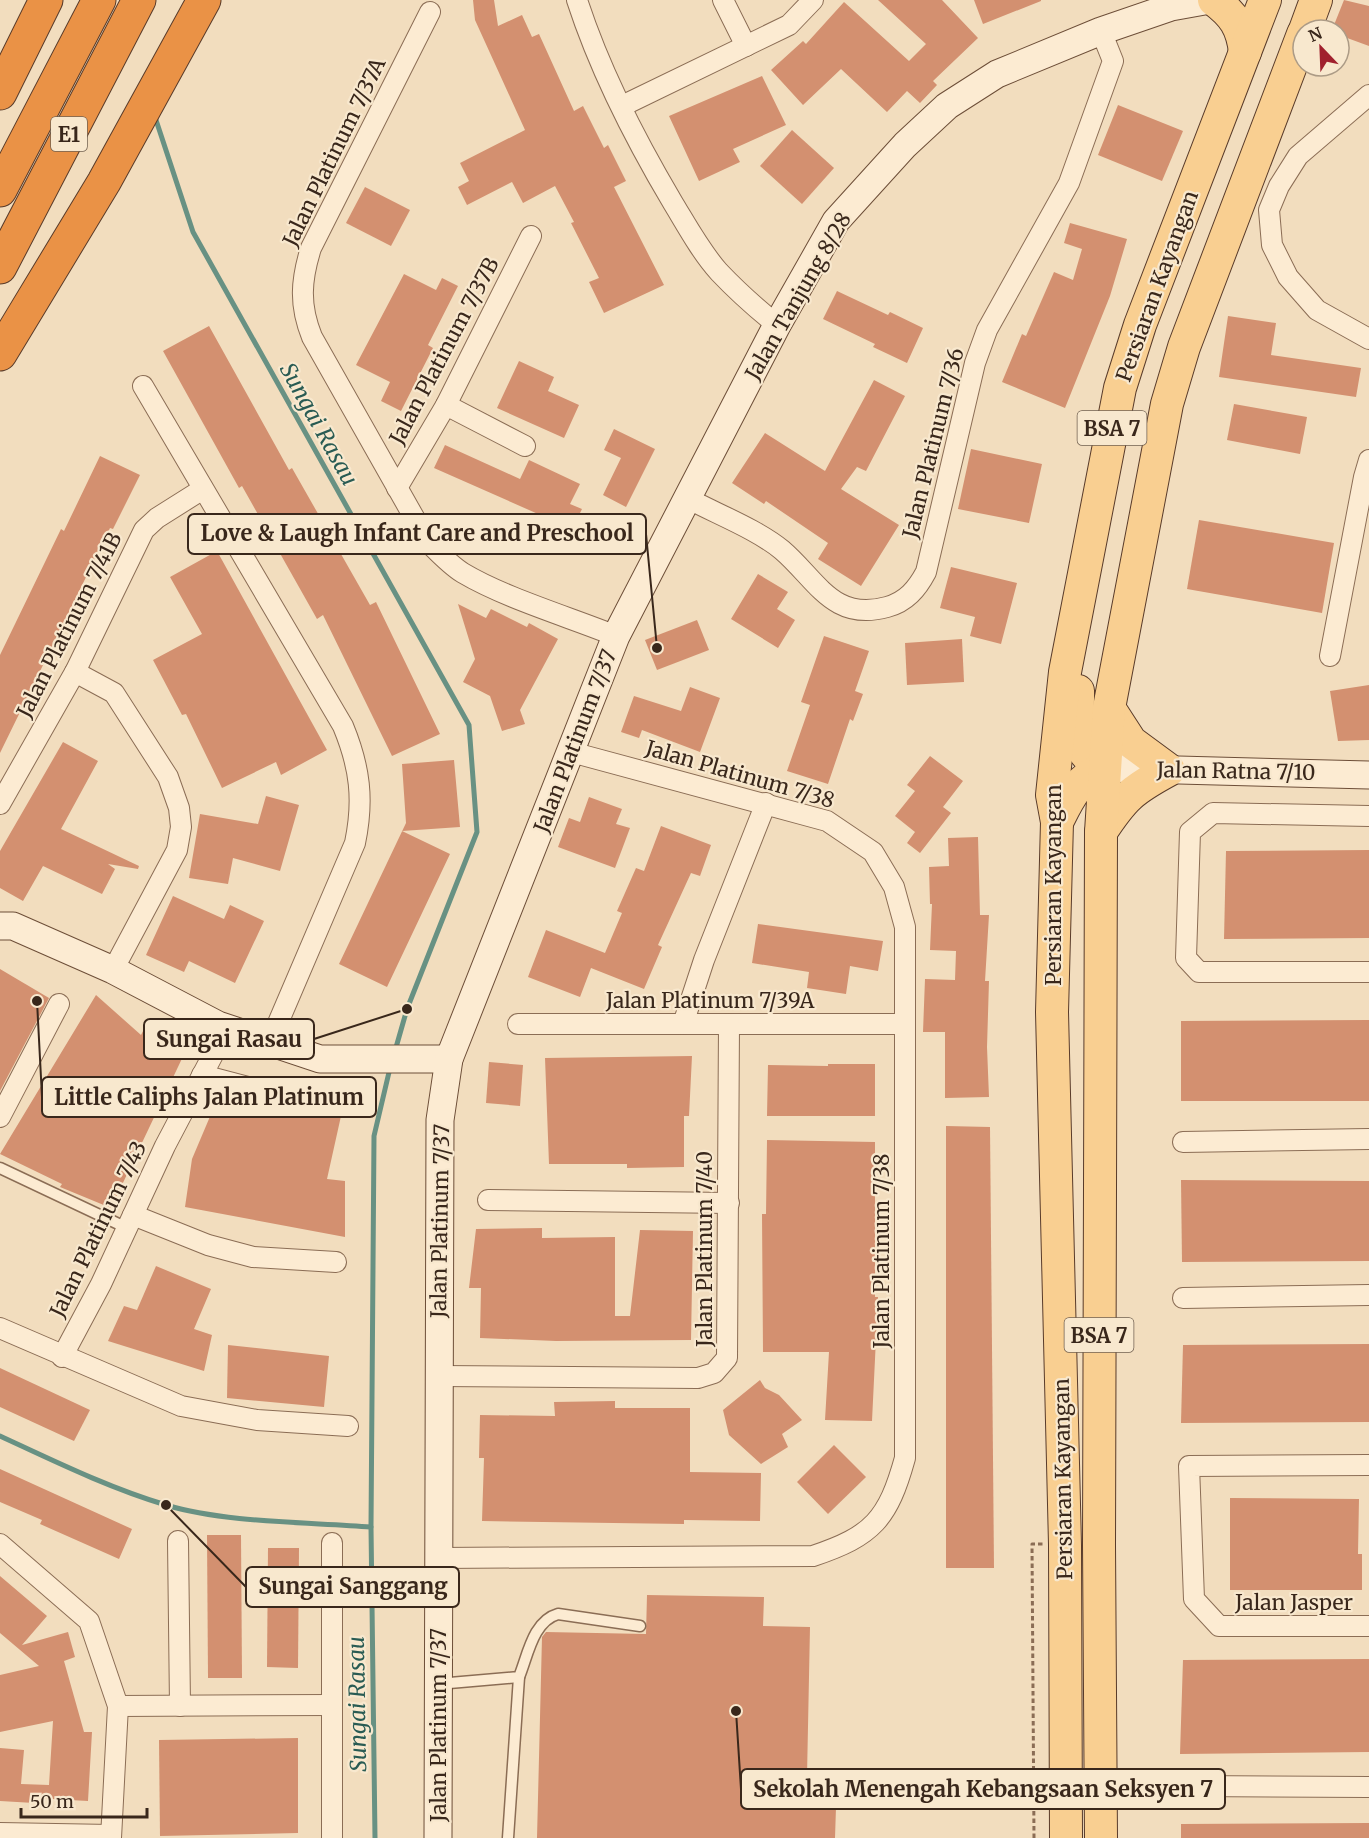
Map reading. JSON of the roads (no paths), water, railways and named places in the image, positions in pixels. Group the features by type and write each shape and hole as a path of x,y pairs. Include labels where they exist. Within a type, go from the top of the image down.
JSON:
{"highway":[{"path":"0,93 46,0"},
{"name":"E1","path":"0,190 99,0"},
{"name":"E1","path":"0,267 139,0"},
{"path":"0,354 104,182 204,0"}],"main road":[{"path":"1212,0 1232,13 1238,23 1245,52"},
{"name":"Persiaran Kayangan","path":"1066,1838 1065,1545 1052,1012 1057,822 1052,795 1056,732 1120,388 1140,326 1264,0"},
{"name":"Persiaran Kayangan","path":"1309,18 1316,0"},
{"name":"Persiaran Kayangan","path":"1101,1838 1099,1522 1101,832 1109,708 1167,404 1184,347 1291,66"},
{"path":"1077,611 1078,745 1084,757 1104,768"},
{"path":"1101,832 1123,800 1144,783 1169,770 1131,742 1109,708"},
{"path":"1057,822 1074,788 1083,778 1104,768"}],"street":[{"path":"577,0 591,42 644,155 718,270 744,297 777,325"},
{"path":"723,0 746,46"},
{"path":"622,106 789,25 813,0"},
{"name":"Jalan Tanjung 8/28","path":"616,636 689,499 777,325 836,221 905,145 947,106 998,74 1101,31 1171,8 1212,0"},
{"name":"Jalan Platinum 7/37A","path":"430,12 311,248 303,274 301,293 303,316 312,337 428,542 462,572 616,636"},
{"name":"Jalan Platinum 7/36","path":"689,499 781,549 824,594 844,608 868,612 896,605 916,590 926,572 975,363 987,330 1069,183 1113,61 1101,31"},
{"path":"1369,95 1298,156 1279,186 1269,210 1272,245 1288,277 1317,310 1369,339"},
{"name":"Jalan Platinum 7/37B","path":"397,488 446,405 531,236"},
{"path":"142,386 343,726 358,769 361,815 355,843 269,1044"},
{"path":"446,405 525,446"},
{"path":"1330,656 1369,460"},
{"name":"Jalan Platinum 7/41B","path":"0,804 75,672 144,530 157,518 203,489"},
{"name":"Jalan Platinum 7/37","path":"438,1838 440,1120 449,1059 616,636"},
{"path":"75,672 114,693 168,777 179,808 181,827 177,850 113,970"},
{"name":"Jalan Platinum 7/38","path":"438,1558 813,1556 838,1548 866,1533 884,1515 897,1486 905,1458 903,1024 905,927 894,886 873,852 827,821 766,802 571,752"},
{"name":"Jalan Ratna 7/10","path":"1104,768 1369,775"},
{"path":"683,1024 704,960 766,802"},
{"path":"1369,816 1213,813 1190,832 1186,958 1199,972 1369,972"},
{"path":"0,926 13,926 113,970 218,1025 269,1044 320,1059 449,1059"},
{"path":"0,1118 59,1004"},
{"name":"Jalan Platinum 7/39A","path":"518,1024 903,1024"},
{"name":"Jalan Platinum 7/40","path":"439,1376 698,1378 714,1373 727,1358 730,1340 729,1024"},
{"name":"Jalan Platinum 7/43","path":"62,1357 101,1284 217,1047 218,1025"},
{"path":"202,1075 271,1093 351,1102"},
{"path":"1182,1142 1369,1139"},
{"path":"488,1200 729,1203"},
{"path":"130,1222 253,1257 336,1262"},
{"path":"1183,1298 1369,1295"},
{"path":"0,1328 62,1357 181,1406 257,1420 348,1426"},
{"name":"Jalan Jasper","path":"1369,1465 1189,1466 1194,1599 1219,1626 1369,1626"},
{"path":"178,1541 180,1706"},
{"path":"332,1543 332,1838"},
{"path":"0,1544 89,1621 118,1706 111,1836 0,1833"},
{"path":"118,1706 332,1705"},
{"path":"1189,1786 1369,1787"}],"lane":[{"path":"0,1168 130,1222"},
{"path":"508,1838 519,1677 540,1624 548,1617 558,1614 640,1626"},
{"path":"438,1684 519,1677"}],"waterway":[{"name":"Sungai Rasau","path":"155,117 193,232 469,725 477,832 407,1009 395,1051"},
{"name":"Sungai Rasau","path":"375,1838 371,1527 374,1136 390,1068"},
{"path":"0,1436 103,1482 189,1511 240,1519 371,1527"}],"place":[{"name":"Love & Laugh Infant Care and Preschool","path":"657,648"},
{"name":"Little Caliphs Jalan Platinum","path":"37,1001"},
{"name":"Sungai Rasau","path":"407,1009"},
{"name":"Sungai Sanggang","path":"166,1505"},
{"name":"Sekolah Menengah Kebangsaan Seksyen 7","path":"736,1711"}]}
